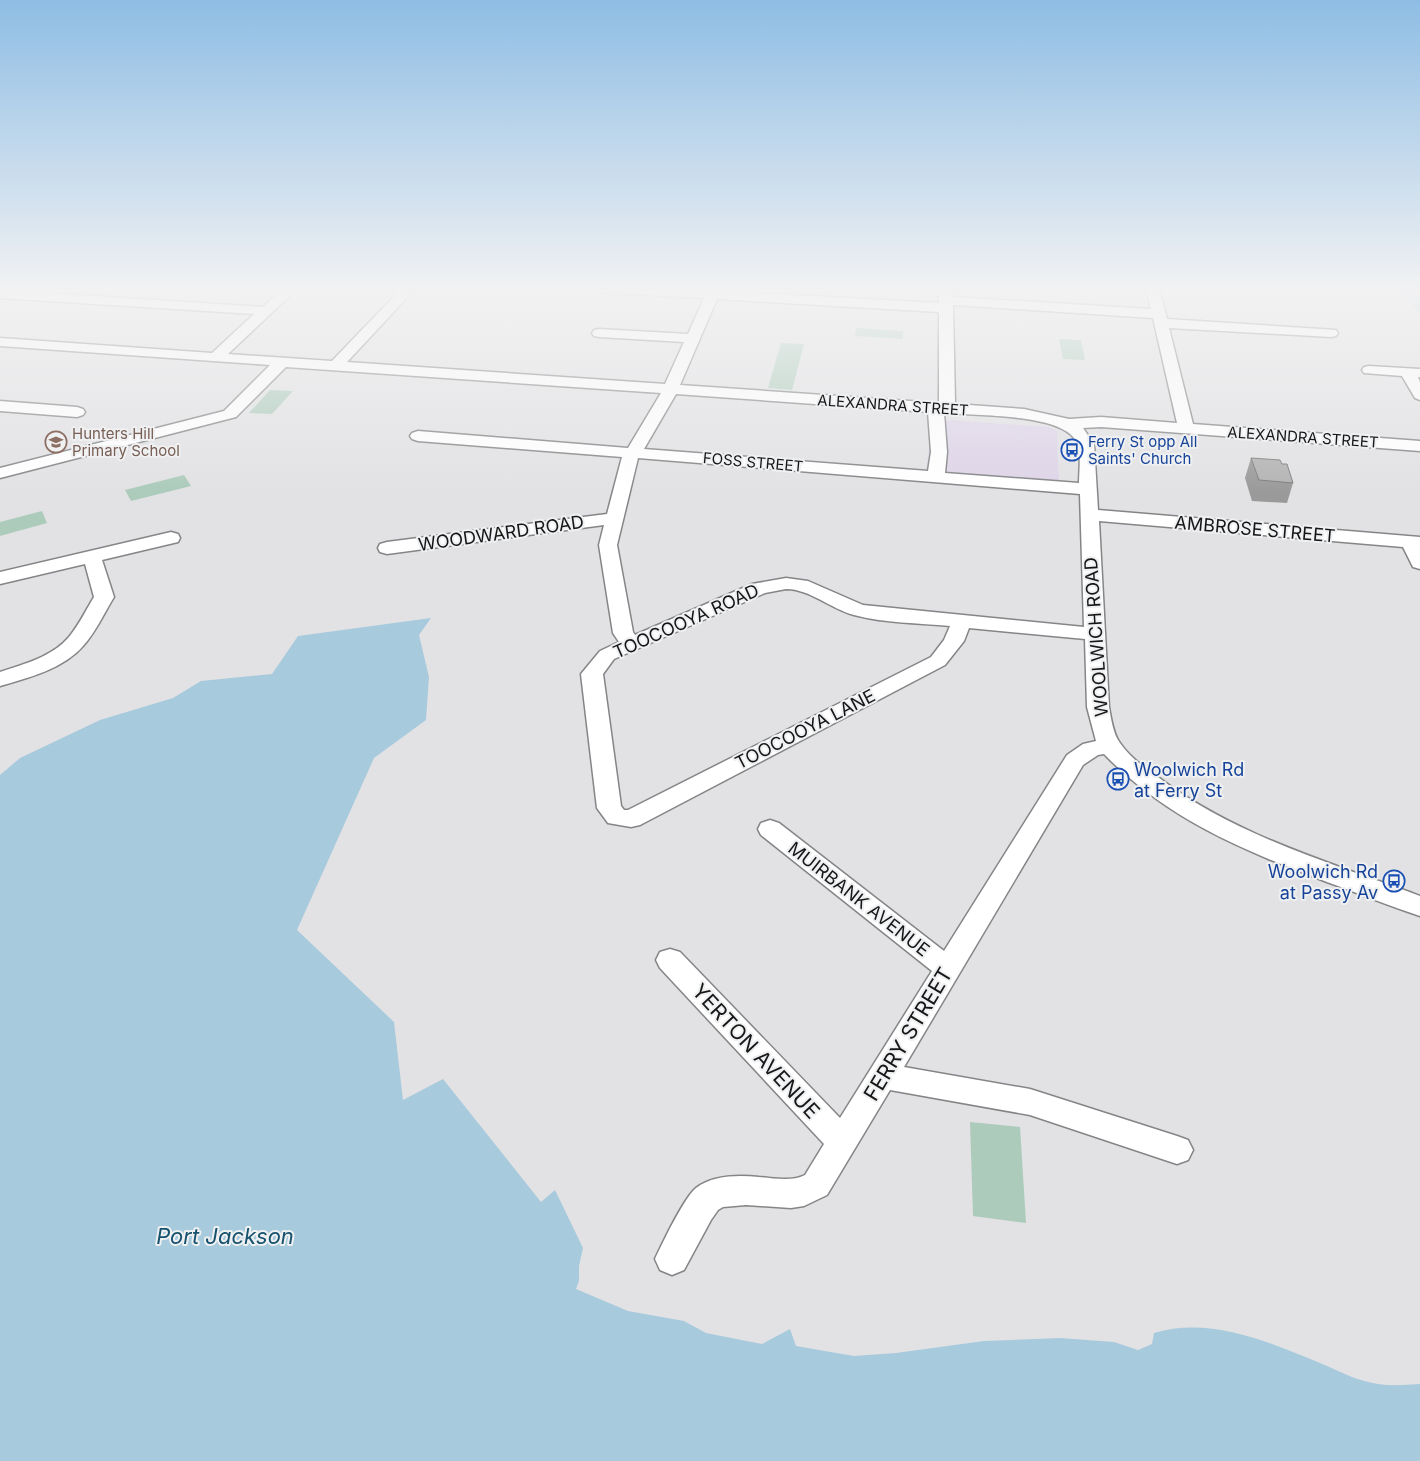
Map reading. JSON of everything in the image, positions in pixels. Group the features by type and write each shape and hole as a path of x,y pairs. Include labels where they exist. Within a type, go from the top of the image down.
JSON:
{"street":[{"name":"ALEXANDRA STREET","path":"219,356 1033,415 1052,418 1067,424 1080,434 1086,444"},
{"path":"336,366 345,356"},
{"path":"631,643 623,633 608,545 630,459 670,390 684,356"},
{"path":"936,477 944,356"},
{"path":"1170,356 1186,428"},
{"path":"0,473 226,416 283,361"},
{"path":"1369,370 1414,373 1420,395"},
{"path":"0,406 76,412"},
{"name":"ALEXANDRA STREET","path":"1067,424 1101,422 1420,446"},
{"name":"FOSS STREET","path":"418,436 1088,489"},
{"name":"WOOLWICH ROAD","path":"1086,444 1094,634 1100,720 1109,746 1125,763 1151,785 1216,825 1263,848 1420,906"},
{"name":"AMBROSE STREET","path":"1090,515 1415,542"},
{"name":"WOODWARD ROAD","path":"387,548 614,518"},
{"path":"0,578 171,538"},
{"path":"1415,542 1420,563"},
{"path":"0,679 51,660 64,653 77,641 104,597 92,557"},
{"name":"TOOCOOYA ROAD","path":"631,819 617,818 609,808 592,674 607,655 759,588 786,583 800,584 855,610 1094,634"},
{"name":"TOOCOOYA LANE","path":"631,819 938,661 954,641 962,621"},
{"name":"FERRY STREET","path":"672,1259 706,1200 720,1192 796,1193 809,1191 816,1185 1075,760 1091,748 1109,746"},
{"name":"MUIRBANK AVENUE","path":"770,829 948,969"},
{"name":"YERTON AVENUE","path":"670,960 842,1142"},
{"path":"883,1076 1030,1102 1177,1150"}],"shaded area":[{"path":"932,419 1049,427 1057,431 1059,484 926,473"}],"green space":[{"path":"777,356 801,356 792,390 768,388"},
{"path":"1062,356 1084,356 1085,360 1063,359"},
{"path":"270,390 293,391 272,414 249,413"},
{"path":"184,475 191,486 131,501 125,490"},
{"path":"42,511 47,523 0,536 0,522"},
{"path":"970,1122 1020,1127 1026,1223 973,1216"}],"water":[{"name":"Port Jackson","path":"431,618 419,635 429,677 426,720 374,758 297,930 394,1022 403,1100 443,1079 541,1202 555,1190 583,1248 579,1266 579,1281 576,1289 628,1311 684,1321 706,1333 762,1344 790,1329 796,1346 854,1356 896,1353 984,1341 1060,1338 1114,1342 1138,1350 1152,1344 1154,1333 1175,1329 1218,1329 1280,1347 1363,1381 1388,1385 1420,1384 1420,1461 0,1461 0,775 20,758 100,720 173,698 201,681 272,674 298,636"}],"building":[{"path":"1251,458 1280,460 1282,464 1287,464 1293,483 1259,480"}],"place":[{"name":"Hunters Hill Primary School","path":"56,442"},
{"name":"Ferry St opp All Saints' Church","path":"1072,450"},
{"name":"Woolwich Rd at Ferry St","path":"1118,779"},
{"name":"Woolwich Rd at Passy Av","path":"1394,881"}]}
